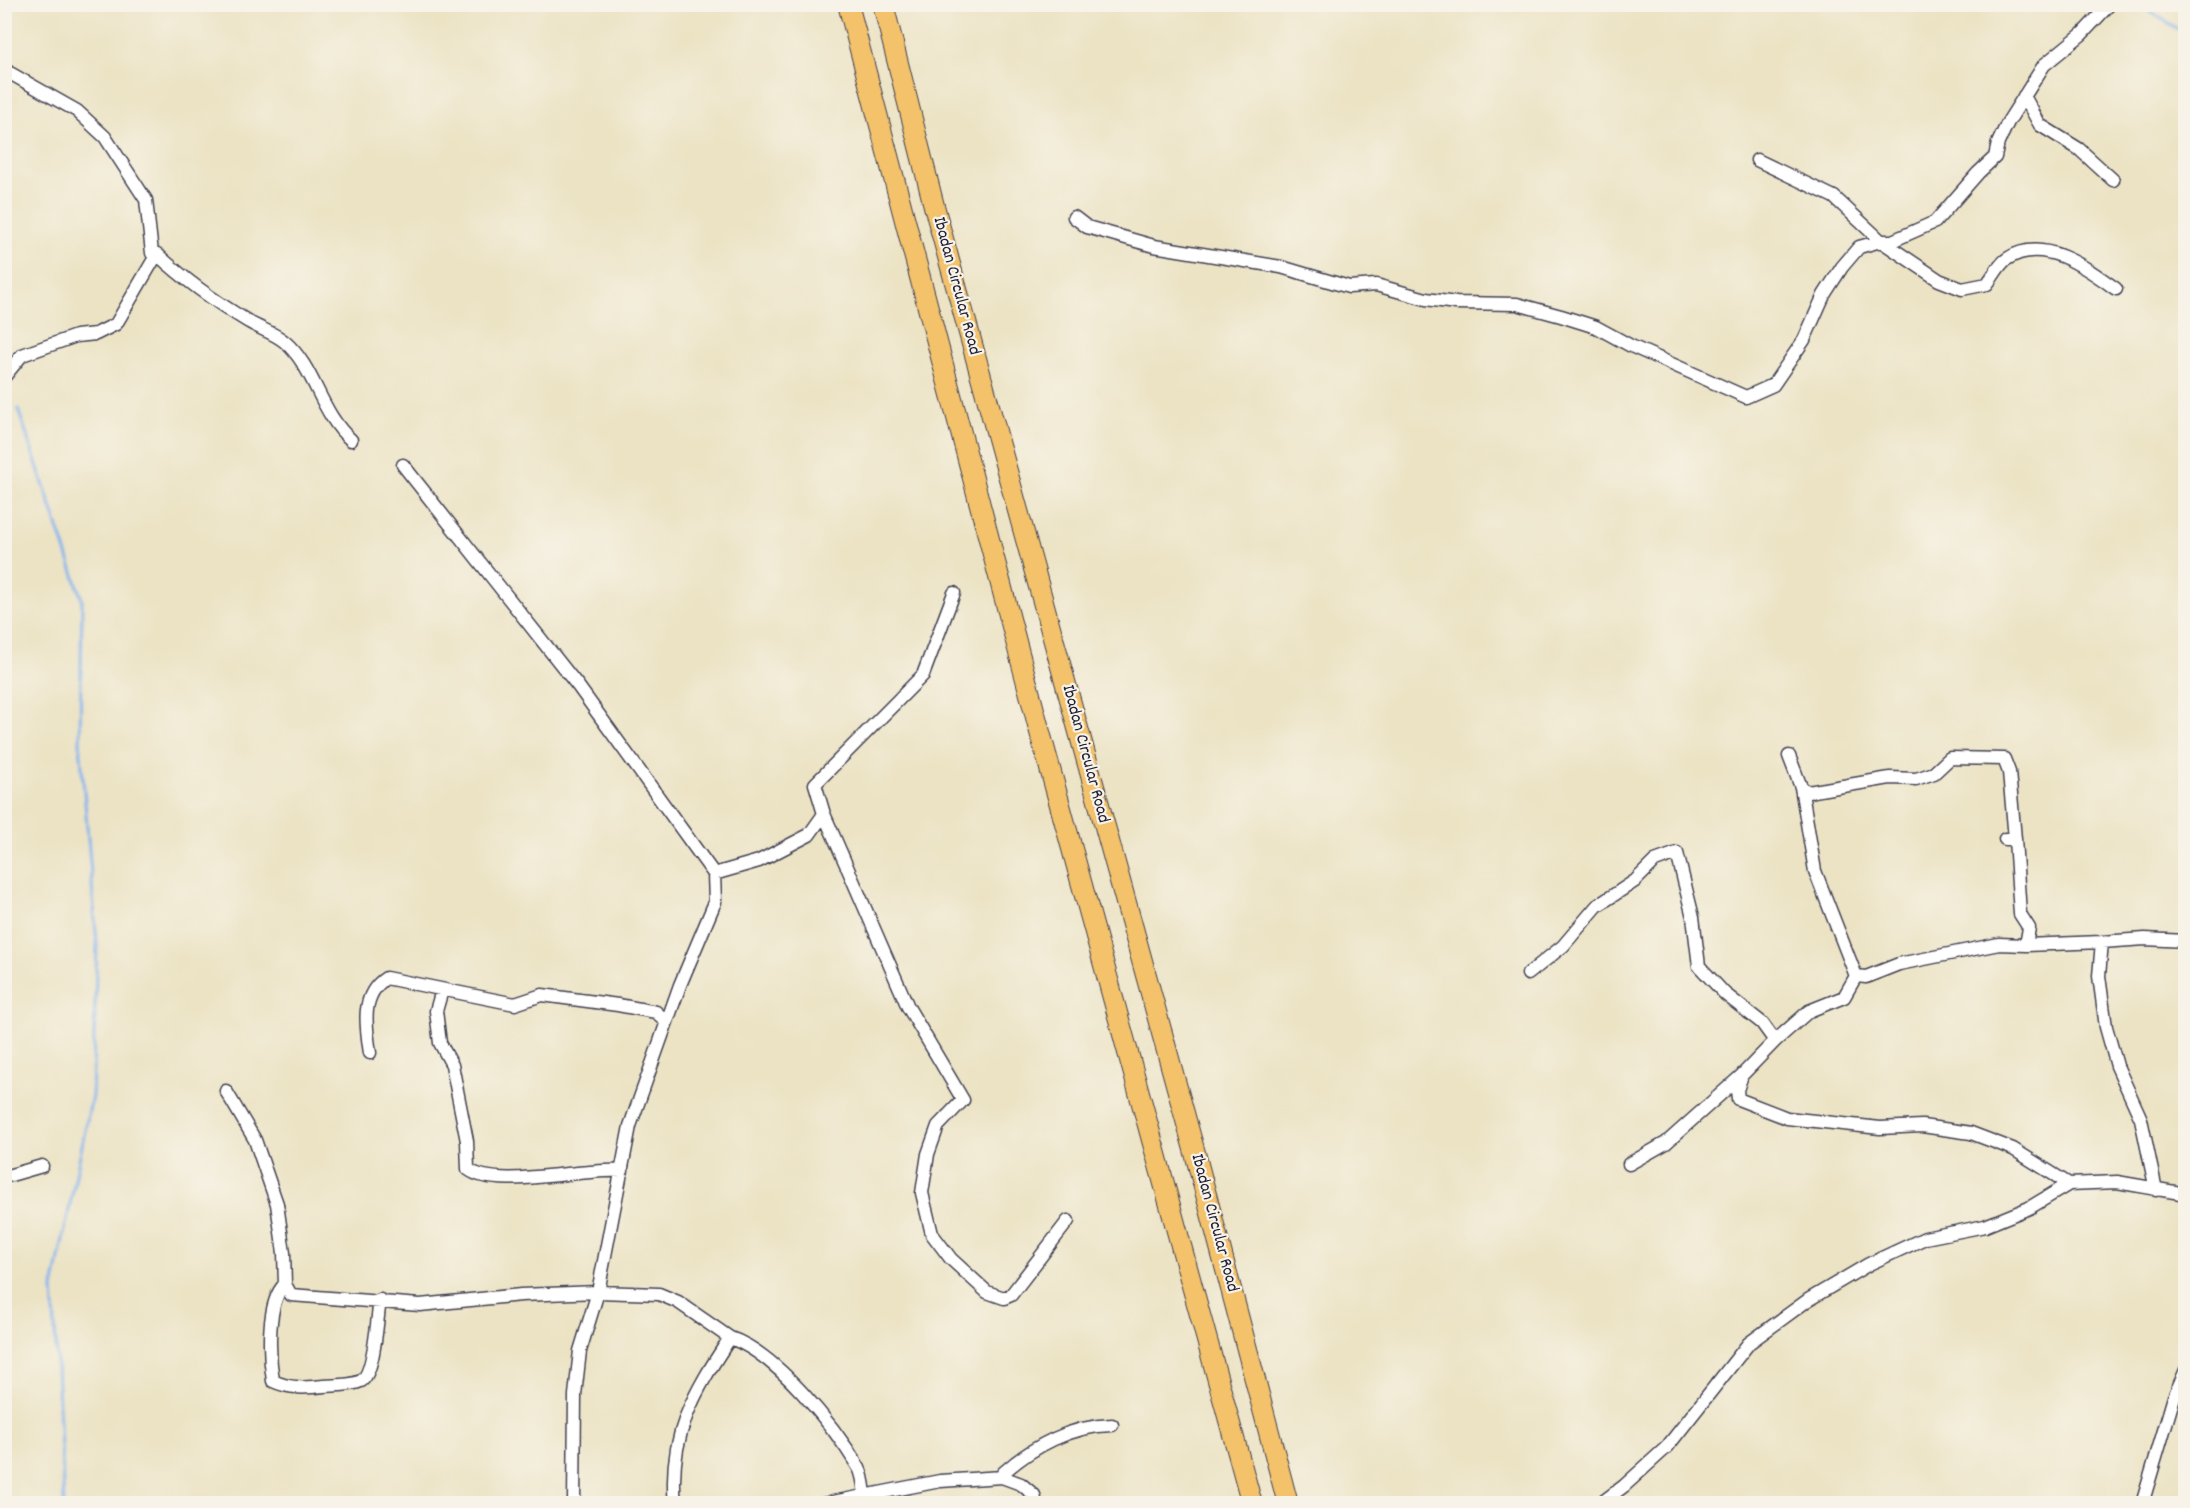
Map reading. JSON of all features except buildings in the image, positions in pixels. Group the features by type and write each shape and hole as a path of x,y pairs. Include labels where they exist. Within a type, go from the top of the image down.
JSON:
{"highway":[{"name":"Ibadan Circular Road","path":"848,4 1038,725 1252,1503"},
{"name":"Ibadan Circular Road","path":"883,4 934,206 1186,1119 1288,1503"}],"street":[{"path":"1074,217 1087,227 1154,246 1281,267 1349,287 1376,285 1426,299 1456,303 1517,304 1596,327 1631,346 1746,397 1773,385 1804,340 1824,295 1842,267 1859,247 1881,241 1892,241 1935,222 1995,157 1998,143 2044,65 2082,34 2110,4"},
{"path":"4,67 8,72 77,111 105,137 146,200 152,253 157,254 189,285 251,324 284,341 297,355 336,427 351,440"},
{"path":"2024,96 2040,125 2079,149 2113,180"},
{"path":"1757,160 1834,197 1881,241 1939,280 1962,289 1987,285 2006,259 2032,249 2068,258 2116,289"},
{"path":"4,377 22,355 76,336 96,334 116,324 157,254"},
{"path":"403,465 578,686 714,874 715,902 667,1022 630,1126 598,1292 580,1351 577,1373 574,1503"},
{"path":"954,593 923,675 815,784 824,814 908,1006 963,1100 938,1126 928,1154 922,1193 932,1234 951,1259 987,1292 1004,1298 1011,1295 1068,1221"},
{"path":"1789,756 1801,787 1815,871 1856,976"},
{"path":"1801,787 1808,792 1890,778 1916,779 1934,773 1950,758 2004,759 2009,772 2010,839 2020,914 2029,928 2026,945"},
{"path":"714,874 759,861 809,835 824,814"},
{"path":"1528,974 1563,946 1597,906 1635,881 1655,861 1677,853 1693,917 1699,966 1725,994 1762,1023 1775,1041"},
{"path":"1856,976 1866,977 1899,964 1999,944 2026,945 2145,939 2186,941"},
{"path":"2102,942 2099,976 2106,1027 2117,1066 2140,1119 2156,1190"},
{"path":"1629,1164 1666,1143 1809,1011 1844,997 1856,976"},
{"path":"370,1053 366,1024 367,1005 378,983 386,978 515,1004 542,995 571,998 656,1012 667,1022"},
{"path":"442,990 436,1011 440,1043 452,1065 467,1142 468,1169 476,1176 497,1179 603,1169 622,1172"},
{"path":"1742,1075 1737,1090 1738,1100 1787,1118 1880,1128 1922,1126 1971,1133 2013,1149 2069,1184"},
{"path":"226,1091 255,1140 277,1204 284,1253 285,1284 291,1295 317,1299 380,1300 420,1305 510,1296 598,1292 659,1294 678,1302 729,1338 738,1340 774,1367 805,1396 860,1469 866,1495"},
{"path":"4,1177 42,1166"},
{"path":"1600,1503 1624,1486 1667,1448 1749,1343 1808,1300 1869,1264 1925,1238 1985,1226 2029,1208 2069,1184 2117,1182 2186,1194"},
{"path":"285,1284 275,1300 269,1359 273,1381 285,1387 349,1383 360,1381 366,1376 371,1365 380,1300"},
{"path":"675,1503 672,1474 686,1412 702,1380 729,1338"},
{"path":"2142,1503 2174,1397 2186,1371"},
{"path":"1002,1477 1003,1473 1031,1450 1087,1426 1112,1425"},
{"path":"823,1503 940,1481 1002,1477 1021,1484 1034,1495 1036,1503"}],"waterway":[{"path":"2138,4 2186,34"},
{"path":"18,409 82,599 80,744 97,944 92,1096 53,1288 64,1504"}]}
